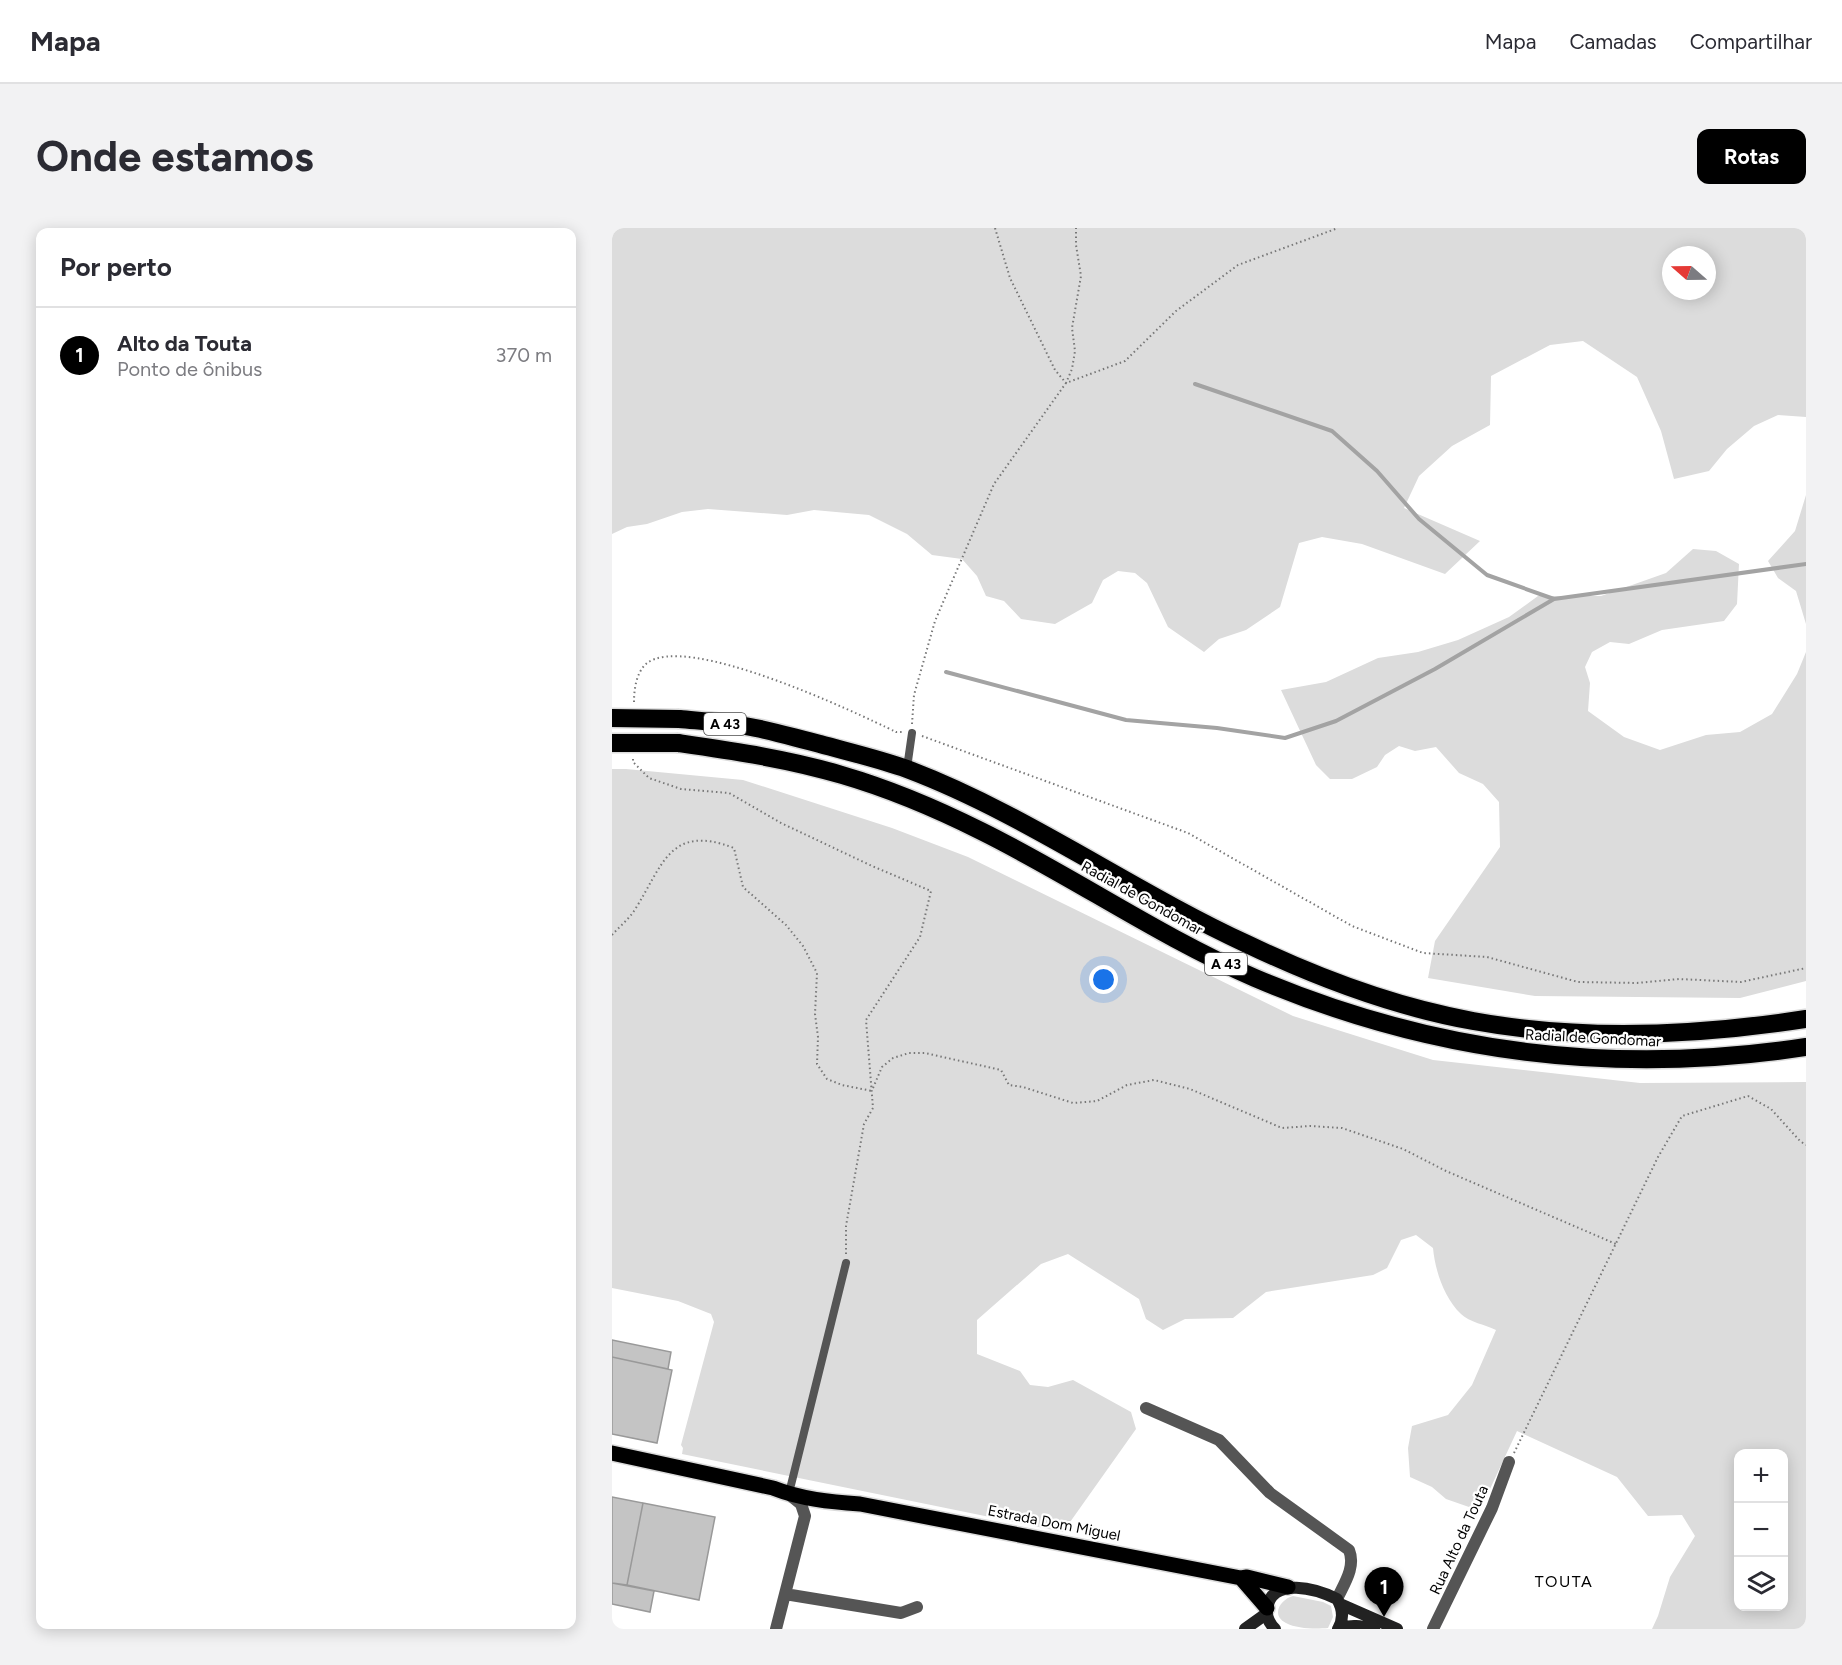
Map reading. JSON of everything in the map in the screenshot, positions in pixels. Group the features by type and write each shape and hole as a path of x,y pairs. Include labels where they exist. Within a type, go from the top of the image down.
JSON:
{"highway":[{"name":"Radial de Gondomar","path":"612,718 680,719 744,726 907,769 995,809 1179,910 1248,945 1330,980 1402,1004 1472,1021 1565,1033 1639,1034 1708,1030 1806,1019"},
{"name":"Radial de Gondomar","path":"612,743 678,743 740,752 842,775 896,794 980,831 1211,957 1255,978 1352,1015 1453,1041 1514,1052 1631,1060 1687,1060 1806,1047"}],"main road":[{"name":"Estrada Dom Miguel","path":"612,1453 773,1488 830,1494 860,1504 1240,1578 1247,1577 1288,1587"},
{"name":"Estrada Dom Miguel","path":"790,1490 826,1502 860,1504"},
{"path":"1240,1578 1267,1611"},
{"path":"1275,1629 1269,1621 1267,1611 1271,1596 1277,1589 1288,1587 1326,1594 1397,1629"},
{"path":"1338,1601 1342,1622 1338,1629"},
{"path":"1245,1629 1267,1611"},
{"path":"1338,1629 1356,1626 1374,1629"}],"street":[{"path":"1146,1408 1219,1440 1270,1492 1349,1550 1352,1561 1338,1601"},
{"name":"Rua Alto da Touta","path":"1433,1629 1492,1508 1509,1462"},
{"path":"776,1629 805,1516 801,1504 790,1490"},
{"path":"805,1516 817,1505 826,1502"},
{"path":"785,1594 901,1613 917,1608"}],"lane":[{"path":"907,769 912,733"},
{"path":"790,1490 846,1263"}],"path":[{"path":"995,228 1010,278 1055,370 1066,383"},
{"path":"912,733 914,695 935,621 994,484 1066,383 1072,369 1075,351 1072,328 1081,276 1076,228"},
{"path":"1066,383 1125,361 1176,311 1238,265 1338,228"},
{"path":"634,703 634,691 639,674 647,663 670,656 714,661 769,677 841,706 896,732 912,733 962,749 1188,833 1352,926 1423,953 1487,957 1578,982 1637,983 1680,979 1741,982 1806,968"},
{"path":"633,750 633,762 648,778 681,789 729,793 781,823 931,891 920,937 866,1020 873,1108 864,1124 846,1226 846,1263"},
{"path":"612,935 633,913 672,850 690,840 715,840 734,848 742,887 786,925 803,946 817,973 815,1014 818,1037 817,1064 827,1079 842,1085 872,1090"},
{"path":"872,1090 882,1067 893,1058 909,1053 925,1053 1001,1070 1009,1085 1023,1087 1073,1103 1096,1101 1127,1085 1154,1080 1190,1089 1282,1128 1310,1126 1342,1128 1403,1149 1446,1171 1616,1244"},
{"path":"1509,1462 1658,1157 1682,1116 1748,1096 1771,1109 1806,1145"}],"shaded area":[{"path":"612,228 1806,228 1806,417 1778,415 1754,426 1727,449 1709,471 1674,479 1661,431 1637,377 1583,341 1550,345 1491,376 1490,425 1452,446 1419,476 1404,508 1480,541 1445,574 1362,544 1322,537 1299,543 1280,607 1246,630 1219,639 1204,652 1168,627 1147,583 1135,573 1118,571 1103,580 1092,603 1055,624 1021,619 1004,601 986,596 977,576 962,559 932,555 907,534 869,515 814,510 787,515 708,509 682,512 647,524 627,527 612,534"},
{"path":"1806,495 1806,624 1796,591 1778,578 1768,561 1795,531"},
{"path":"1693,549 1716,551 1739,564 1737,604 1724,621 1662,630 1629,644 1610,642 1592,652 1585,667 1590,683 1588,711 1624,737 1660,750 1706,735 1740,732 1772,714 1797,674 1806,652 1806,981 1740,998 1535,996 1428,978 1435,941 1500,847 1499,802 1483,784 1459,773 1436,747 1415,751 1399,746 1385,755 1377,767 1352,779 1330,779 1316,765 1281,690 1326,682 1378,658 1418,652 1458,640 1509,617 1538,596 1601,596 1666,573"},
{"path":"612,769 743,780 892,828 968,857 1293,1016 1433,1060 1640,1083 1806,1082 1806,1629 1652,1629 1670,1577 1695,1536 1682,1515 1648,1516 1617,1477 1517,1431 1483,1504 1469,1507 1446,1499 1432,1487 1410,1477 1408,1448 1412,1426 1448,1415 1472,1385 1496,1330 1468,1319 1455,1307 1441,1283 1433,1248 1416,1235 1401,1240 1387,1268 1373,1275 1266,1292 1233,1318 1185,1319 1163,1330 1146,1319 1139,1299 1068,1254 1041,1264 977,1320 977,1354 1020,1371 1030,1385 1048,1387 1073,1380 1131,1412 1136,1429 1063,1532 682,1454 681,1445 714,1322 711,1314 678,1301 612,1288"},
{"path":"1293,1596 1323,1602 1331,1606 1333,1617 1328,1628 1301,1627 1281,1620 1278,1612 1281,1604"}],"building":[{"path":"612,1340 671,1352 668,1369 612,1357"},
{"path":"612,1357 672,1370 657,1443 612,1434"},
{"path":"612,1497 643,1503 627,1585 612,1583"},
{"path":"643,1503 715,1517 699,1600 627,1585"},
{"path":"612,1583 654,1591 650,1612 612,1604"}],"waterway":[{"path":"1195,384 1332,431 1377,471 1419,519 1487,575 1554,599"},
{"path":"946,672 1126,720 1217,728 1285,738 1336,721 1435,669 1554,599 1806,564"}],"place":[{"name":"Alto da Touta","path":"1384,1617"}],"district":[{"name":"TOUTA","path":"1564,1581"}]}
